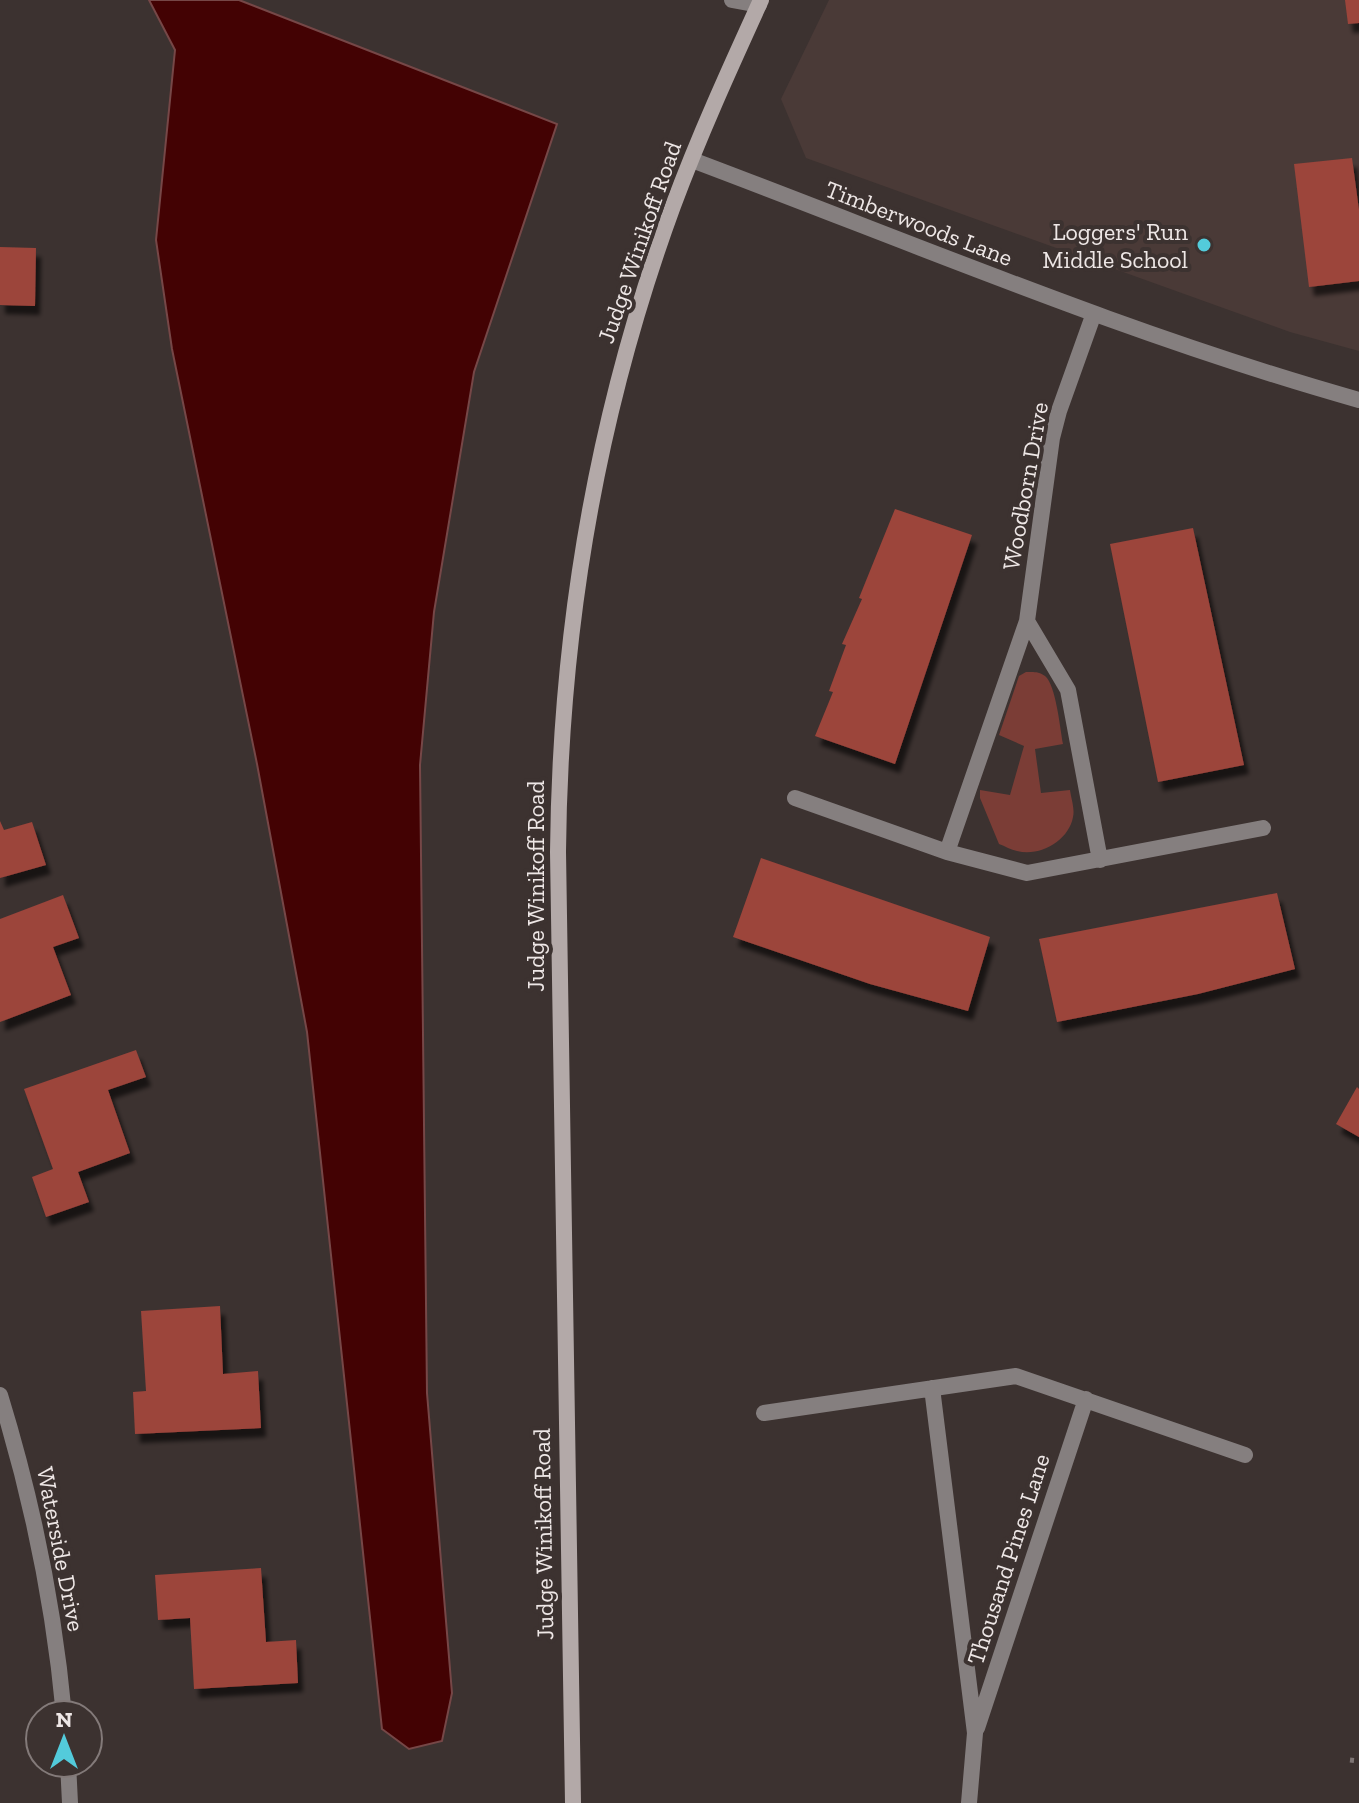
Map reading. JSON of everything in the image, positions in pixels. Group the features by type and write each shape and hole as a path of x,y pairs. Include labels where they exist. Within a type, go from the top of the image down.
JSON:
{"street":[{"path":"732,0 760,3"},
{"name":"Judge Winikoff Road","path":"573,1803 558,838 561,739 572,622 594,482 629,342 658,249 692,160 760,3"},
{"name":"Timberwoods Lane","path":"692,160 1093,316 1359,400"},
{"name":"Woodborn Drive","path":"947,852 1027,621 1052,438 1093,316"},
{"path":"1027,621 1068,690 1100,860"},
{"path":"795,798 947,852 1027,873 1263,828"},
{"path":"764,1413 1016,1376 1245,1455"},
{"name":"Thousand Pines Lane","path":"932,1388 975,1733 969,1803"},
{"name":"Waterside Drive","path":"0,1395 16,1446 42,1556 63,1699"},
{"name":"Thousand Pines Lane","path":"975,1733 1086,1399"},
{"path":"69,1779 70,1803"}],"path":[{"path":"1350,1760 1359,1761"}],"shaded area":[{"path":"149,0 239,0 557,124 474,372 434,612 420,765 427,1393 452,1693 442,1741 409,1749 382,1729 307,1032 257,764 172,349 156,240 175,50"},
{"name":"Loggers' Run Middle School","path":"829,0 1359,0 1359,351 1290,332 806,158 781,99"},
{"path":"1026,672 1040,673 1049,681 1063,744 1035,749 1041,793 1070,790 1074,811 1066,833 1060,839 1044,849 1026,852 999,844 980,798 980,790 1010,795 1024,746 999,735 1019,676"}],"building":[{"path":"1345,0 1359,0 1359,23 1348,24"},
{"path":"1352,158 1359,210 1359,281 1309,287 1294,164"},
{"path":"0,247 36,248 35,306 0,305"},
{"path":"895,509 972,535 895,764 815,736 833,692 829,691 846,645 842,644"},
{"path":"1193,528 1244,765 1158,782 1110,544"},
{"path":"0,821 4,830 32,822 46,865 0,878"},
{"path":"761,858 990,937 968,1011 870,984 733,937"},
{"path":"1277,893 1295,969 1198,994 1057,1022 1039,939"},
{"path":"63,895 79,938 53,947 71,995 0,1022 0,919"},
{"path":"136,1050 146,1077 108,1090 130,1153 78,1172 89,1202 46,1217 32,1177 53,1169 24,1089"},
{"path":"1357,1087 1359,1089 1359,1137 1336,1124"},
{"path":"220,1306 223,1374 258,1371 261,1428 135,1434 133,1392 146,1391 141,1311"},
{"path":"261,1568 266,1642 296,1640 298,1683 194,1689 190,1618 158,1620 155,1575"}],"place":[{"name":"Loggers' Run Middle School","path":"1204,245"}]}
